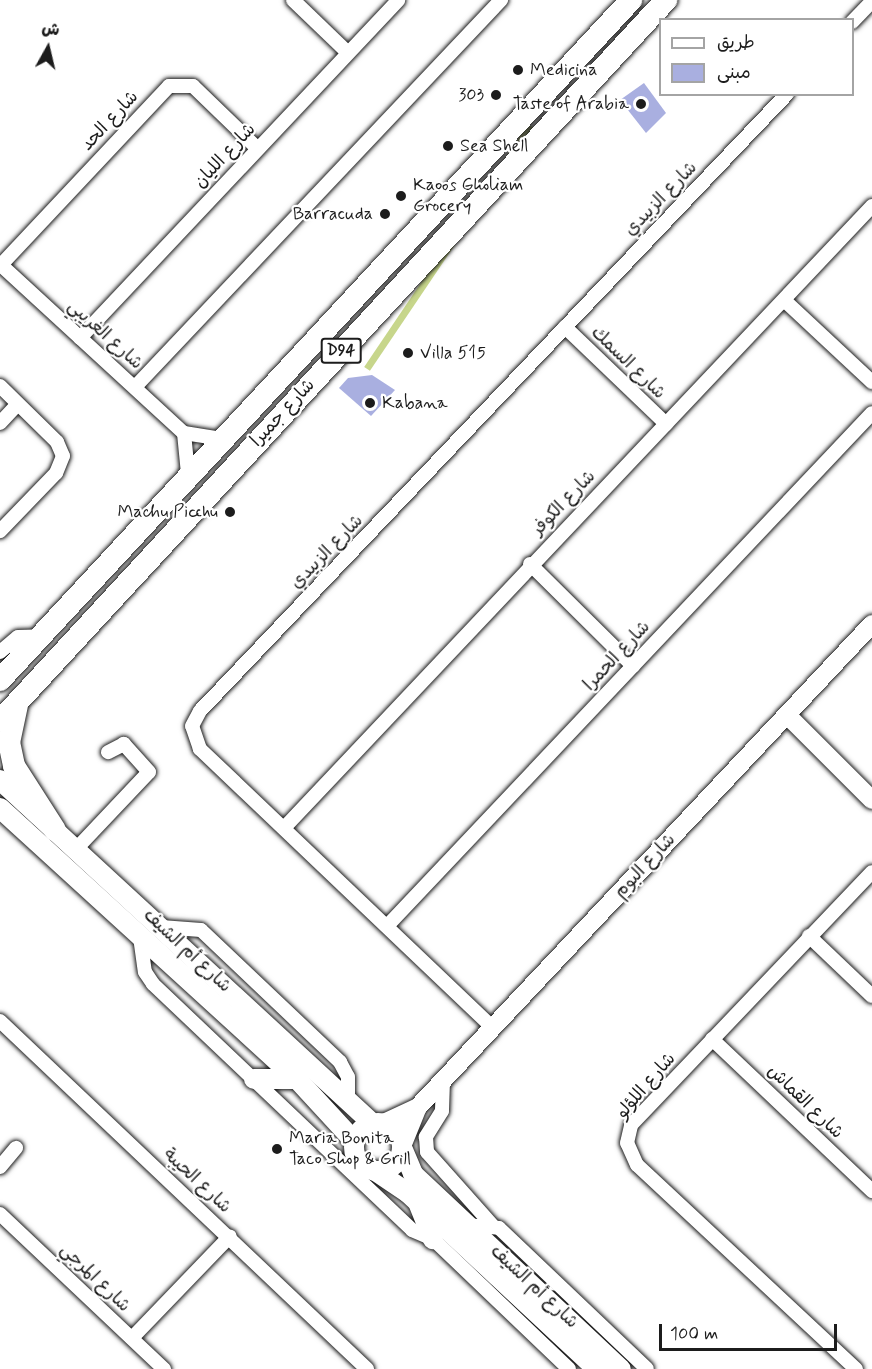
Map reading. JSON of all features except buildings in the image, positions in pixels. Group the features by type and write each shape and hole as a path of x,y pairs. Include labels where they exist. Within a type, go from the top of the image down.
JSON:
{"main road":[{"name":"شارع جميرا","path":"0,680 45,636 188,474 631,0"},
{"name":"شارع جميرا","path":"0,721 666,0"},
{"path":"18,702 9,731 11,756 54,830"},
{"name":"شارع أم الشيف","path":"0,780 54,830 78,847 348,1103 378,1123"},
{"name":"شارع أم الشيف","path":"0,808 297,1080 354,1141"},
{"path":"254,1079 297,1080"},
{"path":"378,1123 398,1133 403,1147 391,1168 377,1172 358,1161 354,1141 378,1123"},
{"name":"شارع أم الشيف","path":"403,1147 413,1174 621,1369"},
{"name":"شارع أم الشيف","path":"377,1172 418,1202 597,1369"},
{"path":"418,1202 433,1239"}],"street":[{"path":"293,0 348,52"},
{"name":"شارع الليان","path":"80,338 398,0"},
{"path":"135,387 501,0"},
{"path":"854,20 872,1"},
{"name":"شارع الحد","path":"0,265 169,86 193,86 257,148"},
{"name":"شارع الزبيدي","path":"493,1028 389,924 200,749 192,735 195,718 785,96"},
{"name":"شارع الكوفر","path":"284,828 530,564 785,301 872,206"},
{"name":"شارع الغريبي","path":"0,265 184,433"},
{"path":"785,301 872,382"},
{"name":"شارع السمك","path":"565,327 666,424"},
{"path":"0,386 16,406 57,442 63,456 56,472 0,531"},
{"path":"0,423 16,406"},
{"name":"شارع الحمرا","path":"389,924 872,413"},
{"path":"188,474 184,433 222,439"},
{"path":"530,564 633,666"},
{"name":"شارع البوم","path":"403,1147 418,1107 872,624"},
{"path":"0,652 18,637 45,636"},
{"path":"787,715 872,800"},
{"path":"78,847 149,772 124,744 108,752"},
{"name":"شارع اللؤلو","path":"856,1369 637,1165 628,1151 632,1125 872,872"},
{"path":"809,936 872,996"},
{"path":"140,937 150,980 412,1230 433,1239 568,1369"},
{"name":"شارع الحيبة","path":"0,1022 230,1236 367,1369"},
{"name":"شارع القماش","path":"712,1039 872,1191"},
{"path":"443,1081 442,1112 426,1137 427,1152 492,1225 647,1369"},
{"name":"شارع البوم","path":"378,1123 418,1107"},
{"path":"0,1167 16,1149"},
{"name":"شارع المرجي","path":"0,1214 164,1369"},
{"path":"466,1225 492,1225"},
{"path":"132,1338 230,1236"}],"green space":[{"path":"528,124 534,128 370,371 364,367"}],"place":[{"name":"Medicina","path":"518,70"},
{"name":"303","path":"496,95"},
{"name":"Taste of Arabia","path":"641,104"},
{"name":"Sea Shell","path":"448,146"},
{"name":"Kaoos Gholiam Grocery","path":"401,196"},
{"name":"Barracuda","path":"385,214"},
{"name":"Villa 515","path":"408,353"},
{"name":"Kabana","path":"370,403"},
{"name":"Machu Picchu","path":"230,512"},
{"name":"Maria Bonita Taco Shop & Grill","path":"277,1149"}]}
